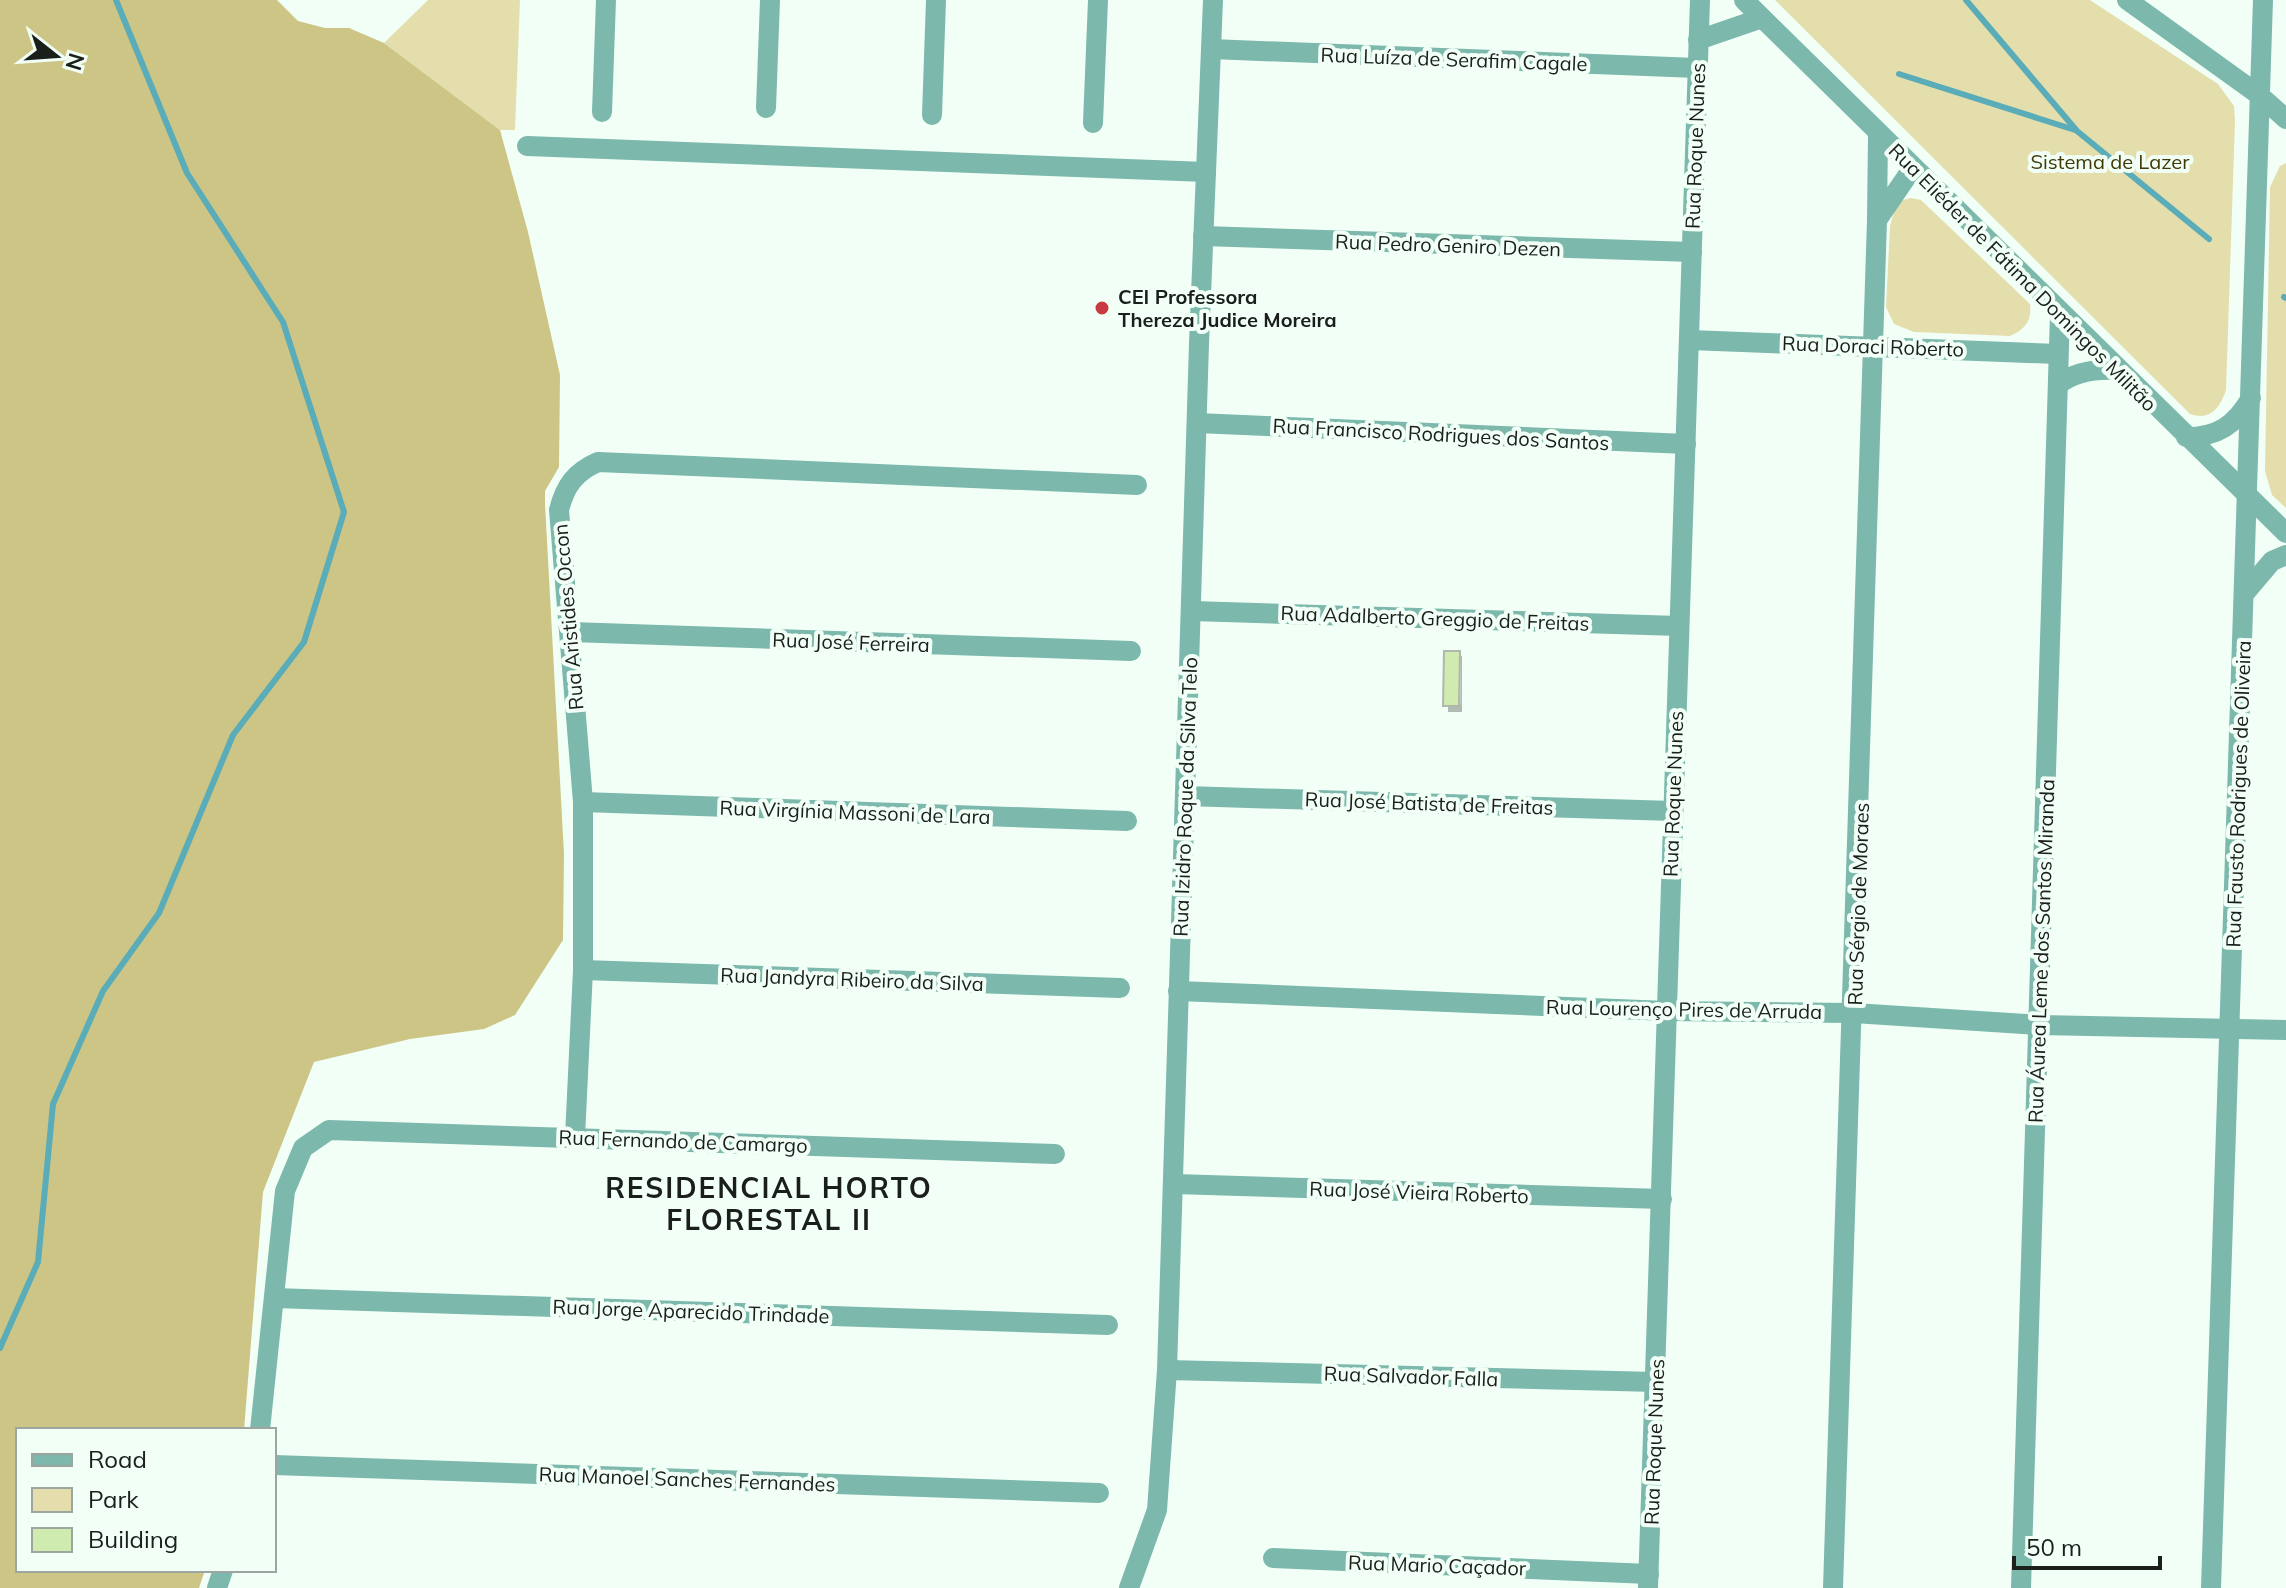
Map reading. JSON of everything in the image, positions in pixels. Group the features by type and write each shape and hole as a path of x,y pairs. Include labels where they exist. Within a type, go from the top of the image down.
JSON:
{"street":[{"path":"602,112 606,0"},
{"path":"766,108 770,0"},
{"path":"932,115 936,0"},
{"path":"1093,123 1098,0"},
{"name":"Rua Izidro Roque da Silva Telo","path":"1129,1588 1157,1510 1167,1370 1213,0"},
{"name":"Rua Roque Nunes","path":"1649,1581 1700,0"},
{"name":"Rua Eliéder de Fátima Domingos Militão","path":"1744,0 2116,370 2286,533"},
{"path":"2127,0 2259,95 2286,119"},
{"name":"Rua Fausto Rodrigues de Oliveira","path":"2211,1588 2263,0"},
{"path":"1698,40 1762,18"},
{"name":"Rua Luíza de Serafim Cagale","path":"1211,49 1697,68"},
{"name":"Rua Sérgio de Moraes","path":"1833,1588 1875,345 1878,134"},
{"path":"527,146 1206,172"},
{"path":"1877,220 1912,169"},
{"name":"Rua Pedro Geniro Dezen","path":"1203,236 1692,252"},
{"name":"Rua Áurea Leme dos Santos Miranda","path":"2021,1588 2060,314"},
{"name":"Rua Doraci Roberto","path":"1690,340 2057,354"},
{"path":"2058,385 2078,375 2116,370"},
{"path":"2186,437 2209,437 2227,427 2241,415 2251,398"},
{"name":"Rua Francisco Rodrigues dos Santos","path":"1197,423 1686,444"},
{"name":"Rua Aristides Occon","path":"575,1137 583,970 583,802 559,510 572,479 582,468 598,462 1137,485"},
{"path":"2244,594 2272,561 2286,555"},
{"name":"Rua Adalberto Greggio de Freitas","path":"1192,611 1679,626"},
{"name":"Rua José Ferreira","path":"571,632 1131,651"},
{"name":"Rua José Batista de Freitas","path":"1186,796 1673,811"},
{"name":"Rua Virgínia Massoni de Lara","path":"583,802 1127,821"},
{"name":"Rua Jandyra Ribeiro da Silva","path":"583,970 1120,988"},
{"name":"Rua Lourenço Pires de Arruda","path":"1178,991 1667,1011 1854,1013 2040,1025 2286,1030"},
{"name":"Rua Fernando de Camargo","path":"274,1298 285,1191 303,1148 313,1137 329,1130 1055,1154"},
{"name":"Rua José Vieira Roberto","path":"1175,1184 1662,1199"},
{"path":"260,1428 274,1298"},
{"name":"Rua Jorge Aparecido Trindade","path":"274,1298 1108,1325"},
{"name":"Rua Salvador Falla","path":"1167,1370 1656,1382"},
{"name":"Rua Manoel Sanches Fernandes","path":"276,1465 1099,1493"},
{"name":"Rua Mario Caçador","path":"1273,1558 1649,1581"}],"green space":[{"path":"428,0 520,0 515,130 500,130 384,43"},
{"name":"Sistema de Lazer","path":"1775,0 2090,0 2218,84 2234,106 2235,121 2226,390 2217,407 2203,416 2190,414"},
{"path":"2286,163 2286,508 2272,495 2265,471 2270,187 2280,166"},
{"path":"1903,200 1921,200 2030,304 2029,320 2020,330 2010,336 1914,332 1894,324 1886,307 1890,226 1895,208"}],"shaded area":[{"path":"0,0 277,0 298,21 325,28 349,28 384,43 500,130 528,232 560,375 559,467 545,491 545,504 564,854 563,940 515,1015 484,1029 410,1039 314,1062 263,1192 244,1428 16,1428 16,1572 204,1572 199,1588 0,1588"}],"building":[{"path":"1444,651 1460,651 1459,706 1443,706"}],"waterway":[{"path":"0,1348 38,1262 53,1104 103,991 159,913 233,735 304,642 344,512 283,322 187,173 116,0"},
{"path":"1966,0 2077,131 2209,239"},
{"path":"1899,74 2075,130"}],"place":[{"name":"CEI Professora Thereza Judice Moreira","path":"1102,308"}],"district":[{"name":"RESIDENCIAL HORTO FLORESTAL II","path":"769,1203"}]}
